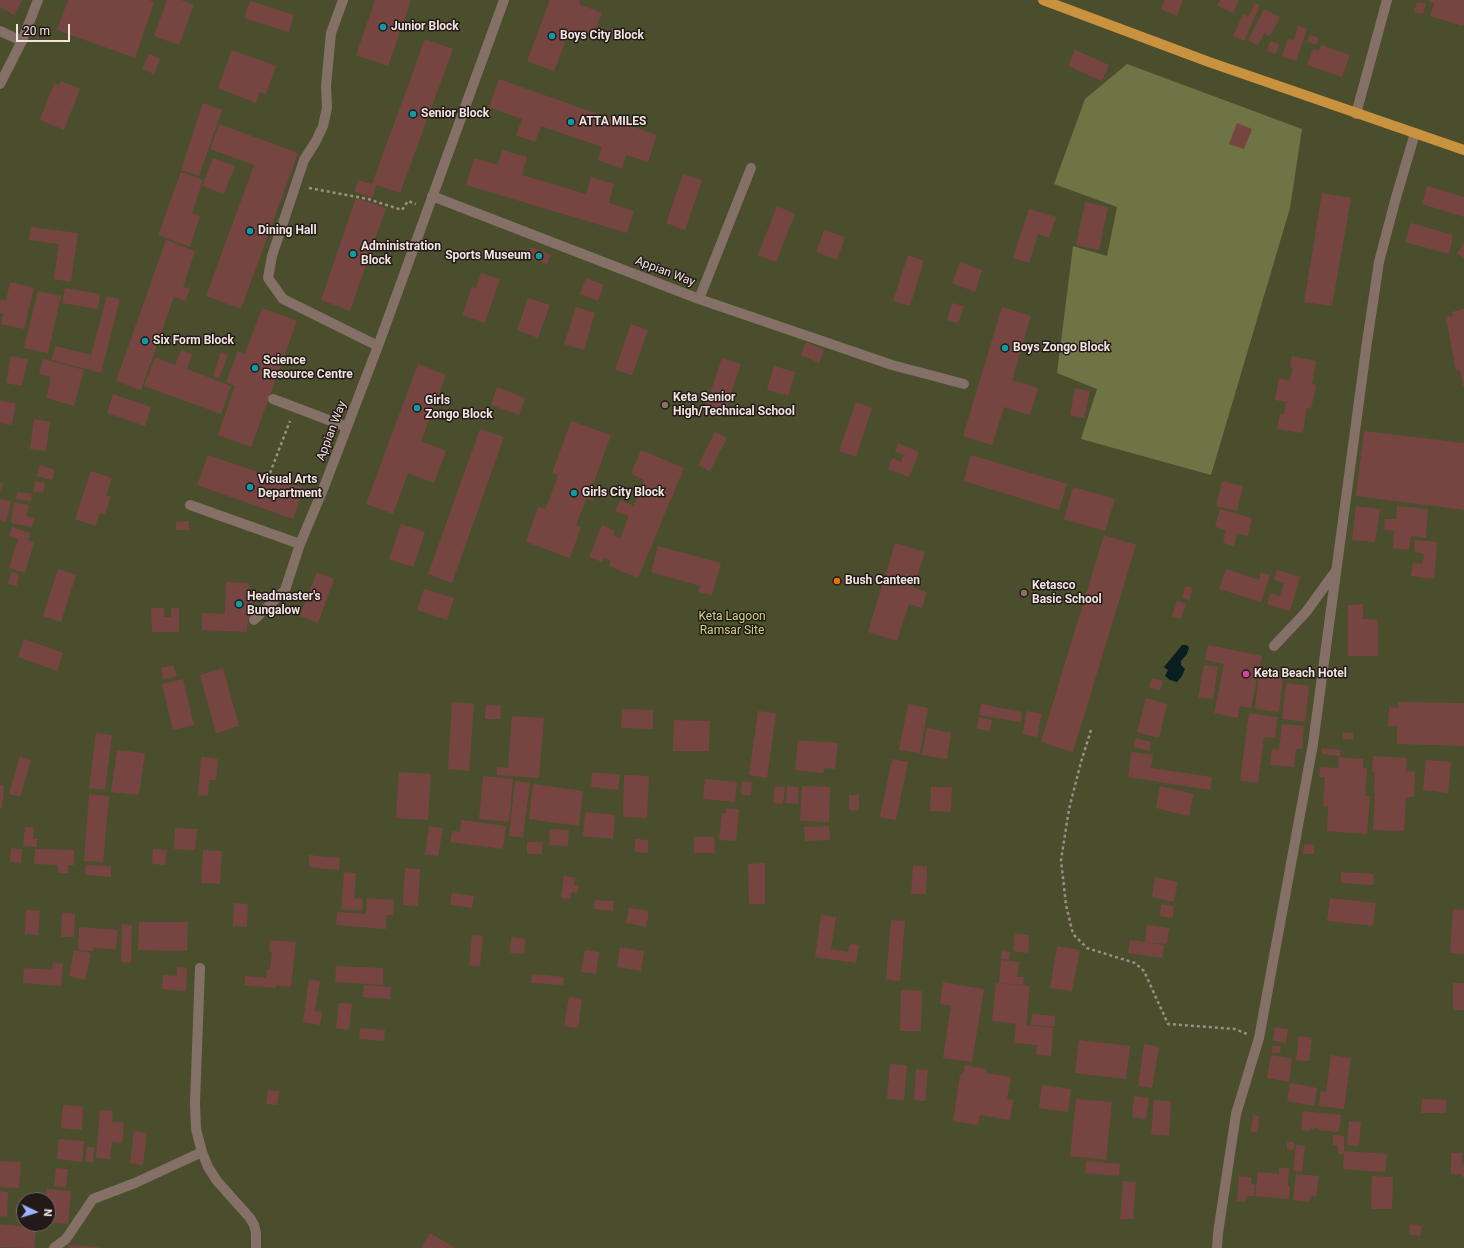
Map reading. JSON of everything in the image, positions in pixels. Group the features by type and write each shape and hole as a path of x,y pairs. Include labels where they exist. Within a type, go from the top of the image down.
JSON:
{"main road":[{"path":"1044,0 1209,62 1356,114 1464,150"}],"street":[{"path":"0,84 22,41 38,0"},
{"path":"343,0 331,33 326,86 327,108 323,126 316,141 304,160 272,256 268,278 283,299 378,346"},
{"name":"Appian Way","path":"254,620 285,590 300,544 378,346 504,0"},
{"path":"1356,114 1387,0"},
{"path":"0,31 22,41"},
{"path":"1217,1248 1236,1114 1258,1038 1314,744 1336,570 1379,262 1394,201 1415,133"},
{"path":"699,299 751,168"},
{"name":"Appian Way","path":"432,196 699,299 892,365 964,384"},
{"path":"273,399 347,427"},
{"path":"190,505 300,544"},
{"path":"1274,646 1306,612 1336,570"},
{"path":"200,968 195,1102 196,1129 202,1152 208,1167 217,1181 250,1218 254,1225 256,1233 256,1248"},
{"path":"54,1248 66,1239 93,1198 136,1183 202,1152"}],"path":[{"path":"296,185 368,199 402,210 408,201 427,209"},
{"path":"270,473 296,407"},
{"path":"1091,730 1069,809 1061,860 1066,905 1073,934 1087,948 1134,964 1144,971 1168,1024 1235,1029 1258,1038"}],"green space":[{"name":"Keta Lagoon Ramsar Site","path":"0,0 1464,0 1464,1248 0,1248"},
{"path":"1127,64 1302,129 1290,208 1211,475 1081,439 1097,389 1057,373 1073,246 1107,256 1117,207 1054,184 1085,99"}],"water":[{"path":"1182,645 1187,645 1189,648 1187,654 1181,661 1181,665 1185,669 1177,682 1170,680 1165,676 1168,670 1164,667"}],"building":[{"path":"0,0 22,0 14,15 0,7"},
{"path":"68,0 149,0 154,2 135,58 57,30"},
{"path":"167,0 181,0 194,5 179,45 154,36"},
{"name":"Junior Block","path":"375,0 411,0 388,66 356,55"},
{"name":"Boys City Block","path":"550,0 580,0 579,4 602,13 591,40 569,32 554,71 527,61"},
{"path":"1165,0 1183,0 1177,16 1161,9"},
{"path":"1220,0 1239,0 1234,13 1217,6"},
{"path":"1430,0 1464,0 1463,26 1430,16 1434,3 1429,2"},
{"path":"250,1 294,15 289,32 244,18"},
{"path":"1417,2 1426,4 1423,14 1414,12"},
{"path":"1255,3 1260,5 1244,41 1233,36 1243,14 1248,17"},
{"path":"1264,9 1280,17 1270,36 1264,33 1258,45 1248,40"},
{"path":"1298,26 1307,29 1296,61 1282,56 1288,39 1294,40"},
{"path":"1310,35 1319,38 1316,45 1307,42"},
{"name":"Senior Block","path":"425,39 453,49 400,193 377,185 372,198 354,191 358,180 372,184"},
{"path":"1270,41 1279,44 1276,54 1267,51"},
{"path":"1321,45 1350,55 1342,77 1307,65 1313,49 1319,51"},
{"path":"232,50 276,66 266,94 260,92 256,103 218,88"},
{"path":"1075,50 1109,65 1102,81 1068,66"},
{"path":"149,54 160,59 154,74 142,69"},
{"name":"ATTA MILES","path":"499,79 657,135 648,162 626,155 622,169 598,160 602,147 541,126 535,142 516,135 522,119 489,107"},
{"path":"61,81 80,89 64,130 40,120 54,83 59,85"},
{"path":"203,103 222,110 199,176 181,170"},
{"path":"1237,123 1252,129 1244,149 1229,144"},
{"name":"Dining Hall","path":"219,124 298,153 241,309 206,296 254,165 210,149"},
{"path":"502,150 527,157 522,175 586,194 591,177 614,184 609,203 634,211 627,233 466,185 474,158 498,165"},
{"path":"213,158 235,166 224,194 202,186"},
{"path":"181,172 203,180 192,213 200,216 190,247 158,235"},
{"path":"683,174 702,180 685,230 666,223"},
{"path":"1427,186 1464,197 1464,217 1422,204"},
{"path":"1322,193 1351,198 1332,306 1304,302"},
{"name":"Administration Block","path":"356,198 386,208 350,311 321,300"},
{"path":"1085,202 1108,207 1099,250 1076,245"},
{"path":"777,206 795,214 776,262 758,255"},
{"path":"1029,209 1056,217 1049,238 1038,234 1029,263 1013,258"},
{"path":"1411,223 1453,235 1449,254 1405,242"},
{"path":"31,227 78,233 71,282 54,279 59,244 29,240"},
{"path":"824,230 845,237 837,260 816,252"},
{"name":"Six Form Block","path":"166,240 195,251 183,287 190,289 186,301 174,297 141,390 116,381"},
{"path":"1464,242 1464,258 1457,254"},
{"name":"Sports Museum","path":"531,247 551,255 547,264 527,257"},
{"path":"908,255 924,261 910,306 893,301"},
{"path":"960,262 982,270 975,292 952,283"},
{"path":"481,273 500,279 485,323 462,315 472,287 476,288"},
{"path":"586,278 604,285 598,301 580,294"},
{"path":"10,282 34,288 24,329 1,324 3,313 0,313 0,302 1,299 6,301"},
{"path":"65,288 100,294 98,309 62,303"},
{"path":"38,291 61,296 48,353 24,348"},
{"path":"107,296 120,299 101,373 52,360 55,346 91,355"},
{"path":"528,298 550,305 538,338 517,330"},
{"path":"952,303 964,306 958,323 947,320"},
{"path":"576,307 595,313 584,350 564,344"},
{"name":"Boys Zongo Block","path":"1002,307 1031,316 1012,380 1038,388 1030,415 1004,407 992,445 963,436"},
{"name":"Science Resource Centre","path":"262,308 297,321 251,447 218,435 235,386 226,382 238,351 245,354"},
{"path":"1464,309 1463,386 1460,370 1456,371 1446,317 1453,316 1452,312"},
{"path":"631,324 648,330 632,375 615,370"},
{"path":"806,342 824,350 819,363 801,355"},
{"name":"Six Form Block","path":"181,350 192,354 187,369 231,386 221,414 144,386 155,357 175,365"},
{"path":"221,352 228,355 219,378 213,376"},
{"path":"11,356 28,359 22,386 6,383"},
{"path":"1292,356 1316,361 1312,384 1316,385 1311,409 1307,408 1303,433 1277,429 1280,414 1284,414 1286,402 1275,400 1279,378 1290,381 1293,368 1290,367"},
{"path":"722,358 741,364 725,411 706,405"},
{"path":"43,359 84,370 74,406 46,398 51,377 39,374"},
{"name":"Girls Zongo Block","path":"418,364 446,375 421,441 446,451 434,483 408,473 393,514 366,504"},
{"path":"774,366 795,372 788,396 767,390"},
{"path":"497,387 525,398 519,415 491,405"},
{"path":"1075,388 1090,391 1084,418 1070,415"},
{"path":"113,394 151,407 145,426 107,413"},
{"path":"0,401 16,403 12,425 0,423"},
{"path":"856,402 872,408 856,457 839,451"},
{"path":"34,419 50,422 46,451 30,449"},
{"name":"Girls City Block","path":"571,421 611,435 592,487 597,488 593,501 586,499 576,525 581,527 570,558 526,542 538,507 546,509 558,475 552,473"},
{"path":"480,429 504,437 452,583 428,574"},
{"path":"1364,431 1464,443 1464,510 1356,496"},
{"path":"715,432 727,438 710,471 698,465"},
{"path":"898,443 919,452 909,477 888,469 892,458 901,462 904,455 895,452"},
{"path":"641,450 684,468 638,578 609,566 611,561 604,558 602,562 589,557 602,525 615,531 613,535 620,538 629,516 615,511 620,500 634,506 644,480 631,474"},
{"name":"Visual Arts Department","path":"208,455 304,488 293,519 197,485"},
{"path":"971,455 1067,484 1059,510 964,481"},
{"path":"40,465 55,470 52,480 36,476"},
{"path":"91,471 112,478 106,495 111,497 105,514 100,513 95,526 75,519"},
{"path":"35,481 45,483 43,493 33,491"},
{"path":"1222,481 1243,486 1237,511 1216,506"},
{"path":"0,483 3,483 0,492"},
{"path":"1073,487 1115,499 1105,531 1064,519"},
{"path":"17,492 32,494 31,501 16,499"},
{"path":"0,499 11,501 6,522 0,520"},
{"path":"14,502 29,505 27,516 34,518 32,527 11,523"},
{"path":"1356,506 1380,509 1375,542 1352,540"},
{"path":"1397,506 1428,509 1426,538 1411,536 1409,550 1393,548 1394,531 1384,530 1385,519 1396,519"},
{"path":"1220,509 1252,518 1248,536 1237,533 1234,546 1223,543 1226,530 1215,527"},
{"path":"189,521 189,530 176,530 176,522"},
{"path":"401,524 425,532 413,567 389,559"},
{"path":"12,527 30,533 28,540 34,542 25,573 9,568 18,539 9,536"},
{"path":"1104,535 1136,545 1073,752 1041,742"},
{"path":"1415,540 1437,542 1434,579 1411,576 1413,563 1423,564 1424,554 1414,552"},
{"path":"895,543 925,552 913,588 927,592 922,608 909,604 897,641 868,632"},
{"path":"658,546 721,563 712,595 698,592 700,586 651,572"},
{"path":"58,569 76,575 61,622 43,616"},
{"path":"1226,569 1259,580 1261,572 1270,575 1261,602 1219,589"},
{"path":"1277,570 1300,577 1290,611 1267,604 1270,593 1280,596 1284,583 1274,580"},
{"path":"11,572 19,574 17,586 8,584"},
{"path":"317,572 334,579 318,623 300,616"},
{"name":"Headmaster's Bungalow","path":"226,582 249,583 249,595 253,595 252,621 248,620 247,632 202,630 202,613 225,614"},
{"path":"1185,586 1193,588 1189,600 1182,598"},
{"path":"424,589 454,598 447,620 417,610"},
{"path":"1177,601 1186,604 1181,619 1172,616"},
{"path":"1363,604 1363,619 1378,620 1378,656 1348,656 1348,605"},
{"path":"151,608 164,608 164,617 171,617 171,608 179,608 179,632 152,632"},
{"path":"24,639 63,653 57,671 18,657"},
{"path":"1208,645 1262,656 1251,708 1240,706 1238,718 1214,713 1224,664 1205,660"},
{"path":"173,665 177,676 163,680 161,668"},
{"path":"1204,665 1218,667 1213,699 1198,697"},
{"path":"223,668 239,726 216,733 200,675"},
{"path":"1259,674 1283,677 1279,712 1255,709"},
{"path":"1152,678 1163,681 1160,691 1149,687"},
{"path":"183,679 194,725 173,730 162,684"},
{"path":"1286,683 1309,686 1305,722 1282,719"},
{"path":"1146,698 1167,704 1159,738 1137,732"},
{"path":"452,702 474,704 469,771 448,769"},
{"path":"1398,702 1464,703 1464,746 1397,744 1397,726 1388,726 1389,707 1398,708"},
{"path":"908,704 928,708 920,753 899,750"},
{"path":"981,704 1022,712 1021,722 979,715"},
{"path":"486,705 501,706 500,719 485,719"},
{"path":"622,709 653,710 653,729 621,728"},
{"path":"758,711 776,713 767,778 749,775"},
{"path":"1027,711 1042,714 1037,737 1022,734"},
{"path":"1249,713 1277,717 1275,738 1264,737 1258,783 1240,781"},
{"path":"512,716 544,718 539,778 497,775 497,767 508,768"},
{"path":"979,717 992,720 990,731 977,729"},
{"path":"674,720 710,721 709,751 673,751"},
{"path":"1282,724 1304,726 1302,749 1296,749 1294,767 1270,765 1272,749 1279,750"},
{"path":"927,728 951,733 947,759 922,755"},
{"path":"1343,732 1353,733 1353,740 1343,739"},
{"path":"96,733 112,735 105,790 89,788"},
{"path":"1136,738 1151,742 1149,751 1134,747"},
{"path":"798,740 838,743 835,769 824,768 823,773 795,770"},
{"path":"1322,748 1341,750 1340,756 1322,754"},
{"path":"117,750 145,753 139,795 111,792"},
{"path":"1131,752 1153,755 1151,768 1212,777 1210,790 1128,777"},
{"path":"20,756 31,760 20,797 9,794"},
{"path":"1373,756 1407,758 1406,771 1415,772 1414,797 1406,797 1404,831 1373,830 1375,772 1372,772"},
{"path":"201,757 218,759 216,780 209,780 208,796 198,795"},
{"path":"1339,757 1363,759 1363,768 1367,768 1365,796 1370,796 1367,834 1327,831 1328,806 1323,806 1325,777 1319,777 1320,767 1338,768"},
{"path":"892,759 908,762 896,820 880,817"},
{"path":"1426,760 1451,762 1448,793 1423,790"},
{"path":"399,772 431,774 428,820 396,818"},
{"path":"592,772 620,775 618,790 591,787"},
{"path":"624,775 649,776 647,818 623,817"},
{"path":"483,776 513,779 509,822 479,819"},
{"path":"705,779 737,782 735,802 703,799"},
{"path":"515,781 530,783 523,837 509,836"},
{"path":"742,781 752,782 751,795 741,795"},
{"path":"533,784 583,791 579,826 529,819"},
{"path":"0,785 4,786 2,808 0,808"},
{"path":"775,786 785,787 783,804 773,803"},
{"path":"787,786 798,787 798,804 786,803"},
{"path":"802,786 830,787 829,822 800,821"},
{"path":"1160,786 1194,794 1189,816 1156,808"},
{"path":"931,787 952,787 951,812 930,811"},
{"path":"89,794 109,796 103,862 84,861"},
{"path":"849,795 859,795 859,810 849,810"},
{"path":"726,808 739,809 736,841 719,840 722,813 726,813"},
{"path":"585,812 615,815 613,839 583,836"},
{"path":"461,820 506,826 503,849 450,842 452,831 460,832"},
{"path":"429,826 443,828 438,856 425,854"},
{"path":"829,826 830,840 805,841 804,827"},
{"path":"25,827 34,828 33,839 37,839 37,847 23,846"},
{"path":"175,828 197,829 195,850 174,849"},
{"path":"550,829 569,830 568,846 549,845"},
{"path":"694,837 714,837 715,853 694,853"},
{"path":"635,839 648,840 648,853 635,852"},
{"path":"527,842 543,842 542,854 527,854"},
{"path":"1304,844 1314,845 1314,854 1303,854"},
{"path":"11,848 22,849 21,863 10,862"},
{"path":"35,849 74,850 74,865 68,865 68,873 58,873 58,865 34,864"},
{"path":"153,849 167,850 165,865 152,864"},
{"path":"203,850 222,851 220,884 201,883"},
{"path":"309,855 340,858 339,870 309,867"},
{"path":"765,863 765,904 749,904 748,864"},
{"path":"86,865 111,866 111,877 85,875"},
{"path":"913,866 927,866 926,894 911,894"},
{"path":"405,868 420,869 418,906 403,905"},
{"path":"344,872 356,873 354,898 363,899 362,911 341,909"},
{"path":"1341,872 1374,874 1373,885 1341,883"},
{"path":"564,876 576,878 574,885 579,886 577,893 572,892 570,899 561,898"},
{"path":"1155,877 1178,882 1174,902 1152,897"},
{"path":"452,893 474,896 472,908 450,905"},
{"path":"367,898 394,900 393,915 387,915 386,929 336,925 337,912 366,914"},
{"path":"1330,898 1376,903 1373,926 1327,921"},
{"path":"595,900 614,901 613,911 594,909"},
{"path":"234,903 248,904 247,927 233,926"},
{"path":"1161,904 1174,906 1173,918 1160,916"},
{"path":"629,908 649,911 646,927 626,923"},
{"path":"1453,909 1464,910 1464,954 1450,953"},
{"path":"26,910 40,911 38,935 25,934"},
{"path":"62,913 75,914 74,937 61,937"},
{"path":"821,915 836,917 831,949 848,952 850,944 859,945 856,963 815,957"},
{"path":"891,920 905,921 900,981 886,979"},
{"path":"139,922 188,922 187,951 138,950"},
{"path":"122,924 132,925 131,963 121,962"},
{"path":"1147,925 1169,928 1167,944 1145,942"},
{"path":"79,927 118,930 116,949 94,948 93,951 78,950"},
{"path":"1015,934 1029,935 1028,953 1013,951"},
{"path":"472,935 483,936 480,966 469,965"},
{"path":"511,937 525,939 524,954 510,953"},
{"path":"270,940 296,942 291,987 276,985 276,988 245,985 245,976 266,978 267,970 270,970 272,952 269,951"},
{"path":"1130,940 1164,945 1162,958 1128,953"},
{"path":"1057,946 1080,950 1072,991 1050,988"},
{"path":"620,947 644,951 641,971 617,967"},
{"path":"74,950 91,953 85,980 69,976"},
{"path":"585,950 599,952 596,974 581,972"},
{"path":"1002,951 1010,952 1009,960 1001,959"},
{"path":"1001,960 1019,962 1017,977 1024,977 1023,985 999,983"},
{"path":"53,963 63,964 61,986 23,983 24,968 52,970"},
{"path":"336,966 383,968 383,985 335,982"},
{"path":"177,967 187,968 186,991 162,989 163,975 177,976"},
{"path":"532,974 564,977 563,985 531,983"},
{"path":"309,979 320,981 315,1011 322,1012 320,1025 303,1022"},
{"path":"943,982 984,989 972,1062 943,1058 951,1006 940,1004"},
{"path":"996,983 1030,986 1026,1025 992,1021"},
{"path":"1453,983 1464,983 1464,1010 1453,1010"},
{"path":"364,985 391,987 390,999 363,997"},
{"path":"901,990 922,991 921,1031 900,1031"},
{"path":"569,997 582,999 578,1028 564,1026"},
{"path":"339,1003 352,1004 349,1030 336,1028"},
{"path":"1032,1014 1055,1016 1054,1027 1031,1025"},
{"path":"1016,1024 1053,1028 1051,1056 1036,1054 1037,1045 1014,1043"},
{"path":"1275,1027 1288,1029 1286,1043 1273,1041"},
{"path":"360,1028 385,1030 384,1041 359,1039"},
{"path":"1299,1036 1312,1038 1309,1061 1296,1060"},
{"path":"1079,1040 1130,1046 1126,1079 1075,1073"},
{"path":"1144,1044 1159,1047 1152,1088 1138,1086"},
{"path":"1272,1046 1281,1046 1280,1053 1272,1053"},
{"path":"1271,1055 1292,1059 1289,1082 1267,1078"},
{"path":"1331,1055 1351,1058 1344,1109 1319,1106 1321,1091 1326,1092"},
{"path":"890,1064 907,1065 904,1100 887,1099"},
{"path":"965,1065 986,1069 986,1073 1011,1077 1007,1099 1013,1100 1010,1120 980,1115 978,1125 953,1121 960,1075 963,1075"},
{"path":"916,1069 928,1070 925,1101 914,1100"},
{"path":"1290,1083 1317,1088 1314,1106 1287,1101"},
{"path":"1042,1085 1071,1089 1068,1112 1039,1108"},
{"path":"268,1090 279,1091 277,1105 266,1104"},
{"path":"1134,1096 1149,1098 1146,1119 1132,1117"},
{"path":"1076,1099 1112,1102 1106,1160 1070,1156"},
{"path":"1422,1099 1446,1100 1446,1113 1421,1113"},
{"path":"1154,1100 1171,1101 1169,1136 1151,1134"},
{"path":"63,1105 83,1107 82,1130 61,1128"},
{"path":"100,1110 113,1111 112,1122 124,1123 122,1143 112,1142 110,1159 96,1158"},
{"path":"1303,1111 1341,1115 1339,1132 1319,1130 1315,1128 1315,1130 1310,1129 1310,1131 1301,1130"},
{"path":"1253,1115 1259,1116 1258,1132 1251,1132"},
{"path":"1349,1121 1361,1122 1359,1146 1347,1145"},
{"path":"134,1131 147,1133 143,1165 130,1163"},
{"path":"1333,1135 1344,1136 1344,1151 1387,1154 1385,1172 1343,1169 1344,1154 1338,1154 1338,1145 1333,1145"},
{"path":"59,1139 84,1141 82,1162 57,1159"},
{"path":"1287,1142 1294,1142 1294,1150 1287,1149"},
{"path":"1296,1145 1305,1146 1302,1172 1293,1171"},
{"path":"87,1147 94,1147 93,1162 85,1162"},
{"path":"1451,1153 1462,1153 1462,1172 1464,1162 1464,1177 1462,1177 1462,1174 1451,1174"},
{"path":"0,1161 21,1162 19,1188 0,1187"},
{"path":"1086,1161 1120,1164 1119,1176 1085,1173"},
{"path":"56,1168 68,1169 66,1187 54,1186"},
{"path":"1279,1168 1289,1168 1289,1199 1255,1196 1258,1172 1279,1174"},
{"path":"1296,1174 1319,1176 1316,1197 1310,1196 1309,1202 1293,1200"},
{"path":"1239,1176 1251,1177 1251,1184 1255,1185 1254,1196 1246,1196 1245,1202 1237,1201"},
{"path":"1372,1176 1393,1177 1392,1209 1371,1209"},
{"path":"1123,1181 1136,1182 1133,1219 1120,1219"},
{"path":"47,1189 71,1191 68,1224 56,1223 56,1192 47,1192"},
{"path":"0,1191 8,1192 7,1217 0,1216"},
{"path":"0,1224 16,1226 16,1232 36,1232 34,1248 0,1247"},
{"path":"1410,1224 1422,1226 1420,1236 1409,1234"},
{"path":"430,1233 454,1247 421,1248"},
{"path":"68,1245 99,1247 68,1248"}],"place":[{"name":"Junior Block","path":"383,27"},
{"name":"Boys City Block","path":"552,36"},
{"name":"Senior Block","path":"413,114"},
{"name":"ATTA MILES","path":"571,122"},
{"name":"Dining Hall","path":"250,231"},
{"name":"Administration Block","path":"353,254"},
{"name":"Sports Museum","path":"539,256"},
{"name":"Six Form Block","path":"145,341"},
{"name":"Boys Zongo Block","path":"1005,348"},
{"name":"Science Resource Centre","path":"255,368"},
{"name":"Keta Senior High/Technical School","path":"665,405"},
{"name":"Girls Zongo Block","path":"417,408"},
{"name":"Visual Arts Department","path":"250,487"},
{"name":"Girls City Block","path":"574,493"},
{"name":"Bush Canteen","path":"837,581"},
{"name":"Ketasco Basic School","path":"1024,593"},
{"name":"Headmaster's Bungalow","path":"239,604"},
{"name":"Keta Beach Hotel","path":"1246,674"}]}
